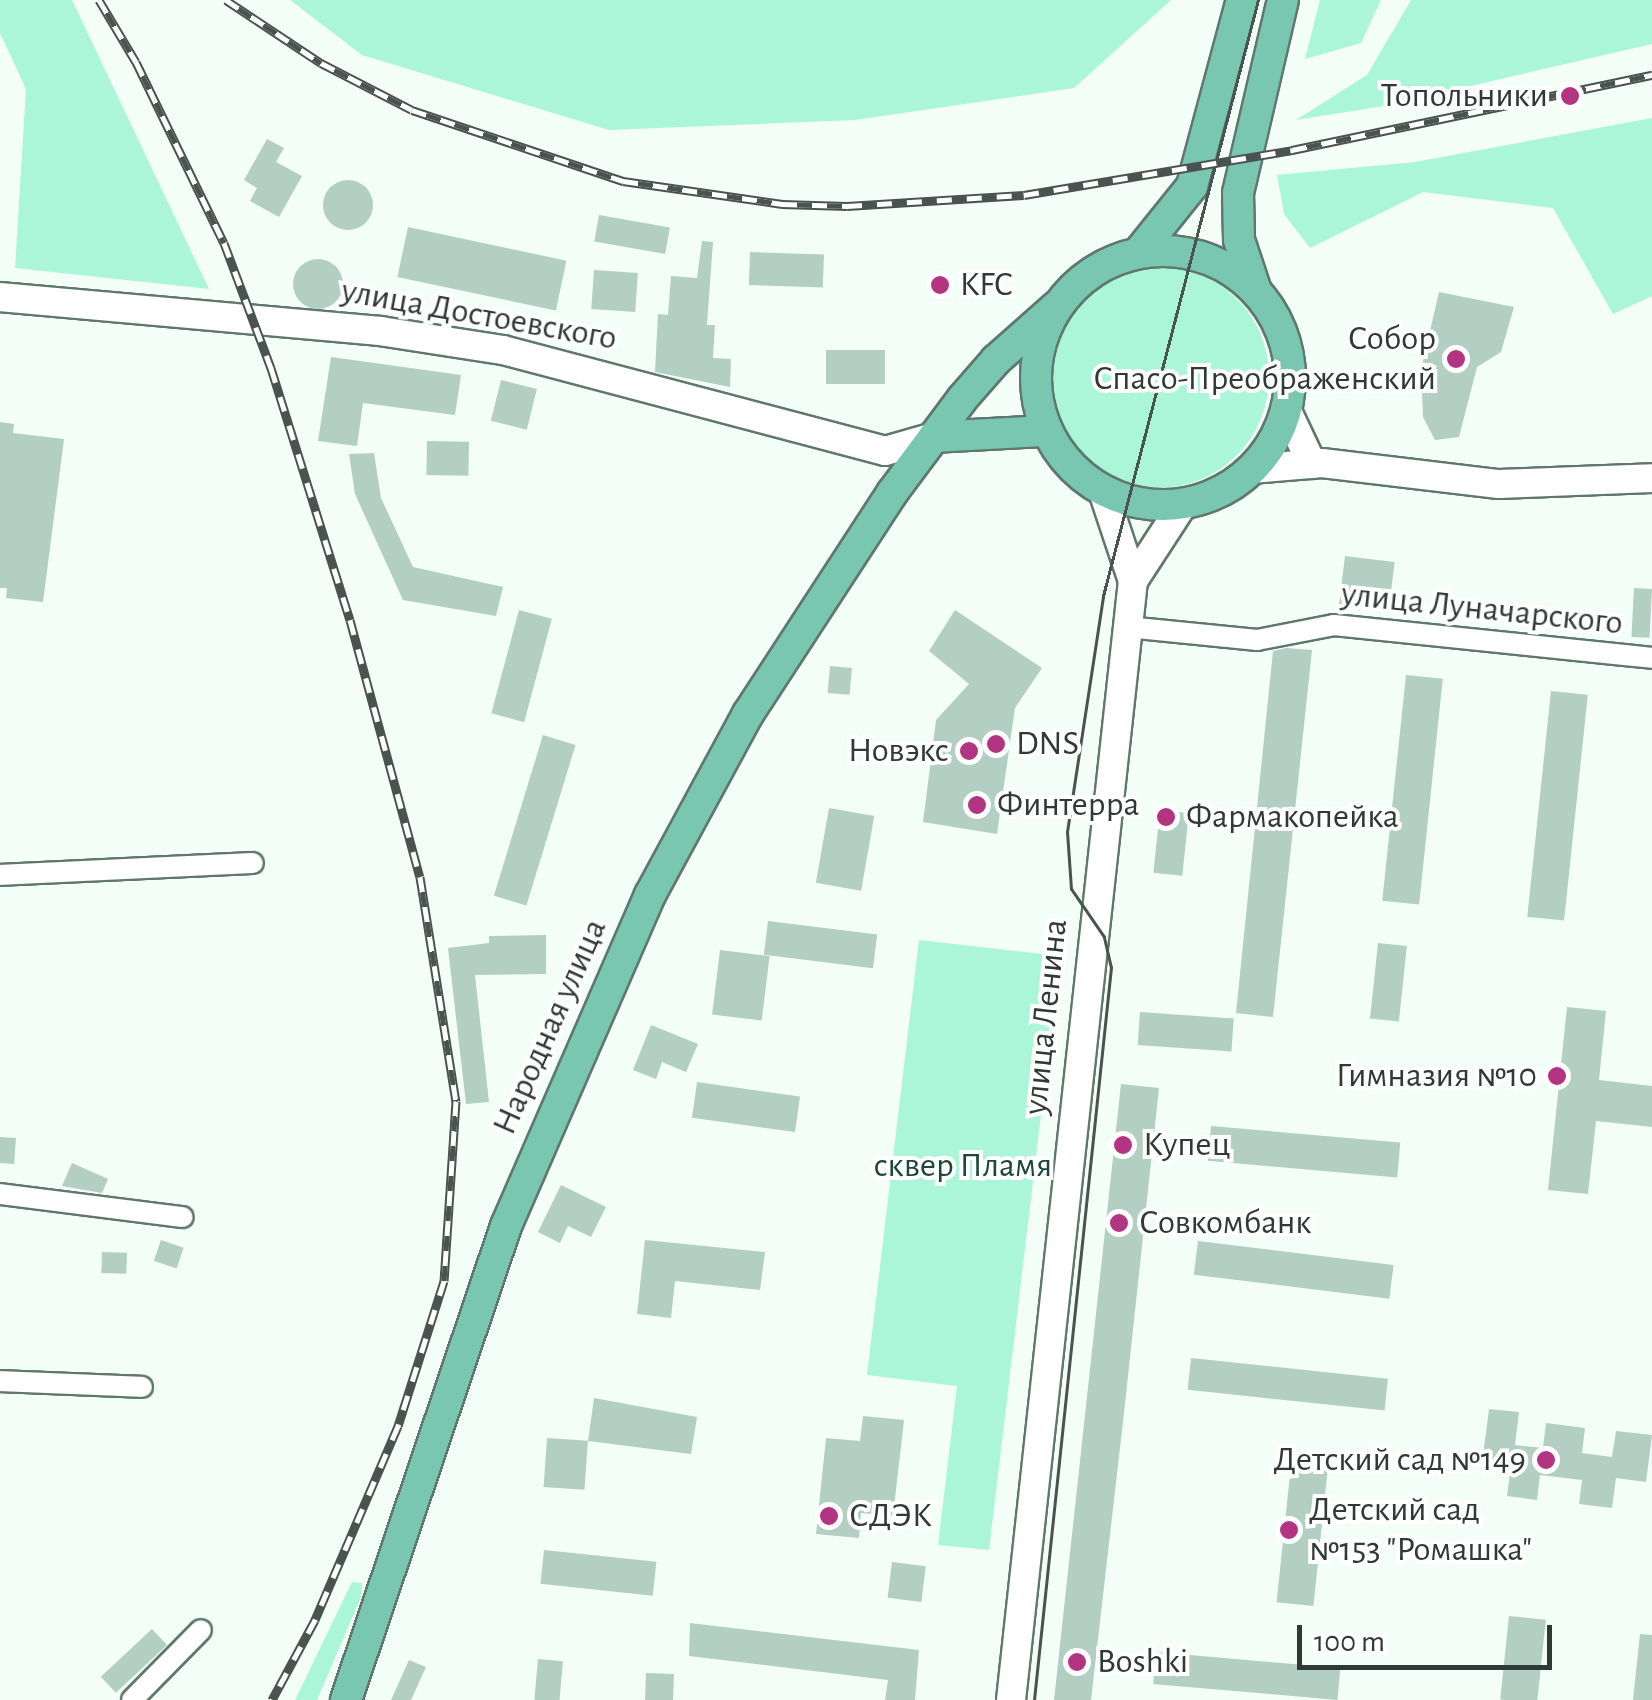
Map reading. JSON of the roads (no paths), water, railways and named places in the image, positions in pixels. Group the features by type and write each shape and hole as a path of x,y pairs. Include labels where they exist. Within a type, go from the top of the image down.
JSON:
{"main road":[{"path":"1139,252 1192,186 1242,0"},
{"path":"1256,291 1239,240 1238,193 1283,0"},
{"path":"1139,252 1203,256 1225,266 1256,291 1275,316 1286,346 1290,378 1286,410 1273,442 1252,469 1208,497 1152,507 1104,491 1070,466 1046,431 1035,390 1038,346 1056,307 1092,272 1139,252"},
{"name":"Народная улица","path":"346,1700 506,1226 650,895 748,714 815,606 934,437 996,360 1056,307"},
{"path":"934,437 1046,431"}],"street":[{"name":"улица Достоевского","path":"0,298 415,336 504,350 634,381 885,451 934,437"},
{"path":"1286,410 1312,464"},
{"path":"1252,469 1312,464 1499,484 1652,478"},
{"path":"1104,491 1133,581"},
{"path":"1133,581 1183,504"},
{"name":"улица Ленина","path":"1011,1700 1133,581"},
{"name":"улица Луначарского","path":"1127,627 1257,640 1334,625 1652,658"},
{"path":"0,875 252,863"},
{"path":"0,1194 183,1217"},
{"path":"0,1381 142,1387"},
{"path":"132,1700 201,1630"}],"tram line":[{"path":"1034,1700 1111,968 1104,937 1071,889 1067,832 1103,596 1258,0"}],"railway":[{"path":"99,0 136,62 224,243 271,368 350,620 420,877 456,1101 444,1281 398,1426 315,1620 272,1700"},
{"path":"226,0 321,63 412,110 623,181 782,204 847,206 1024,195 1292,150 1652,75"}],"place":[{"name":"Топольники","path":"1570,96"},
{"name":"KFC","path":"940,285"},
{"name":"Собор Спасо-Преображенский","path":"1456,359"},
{"name":"DNS","path":"996,744"},
{"name":"Новэкс","path":"969,751"},
{"name":"Финтерра","path":"977,805"},
{"name":"Фармакопейка","path":"1166,817"},
{"name":"Гимназия №10","path":"1557,1076"},
{"name":"Купец","path":"1123,1145"},
{"name":"Совкомбанк","path":"1119,1223"},
{"name":"Детский сад №149","path":"1546,1460"},
{"name":"СДЭК","path":"829,1516"},
{"name":"Детский сад №153 \"Ромашка\"","path":"1289,1530"},
{"name":"Boshki","path":"1077,1662"}],"park label":[{"name":"сквер Пламя","path":"963,1166"}]}
